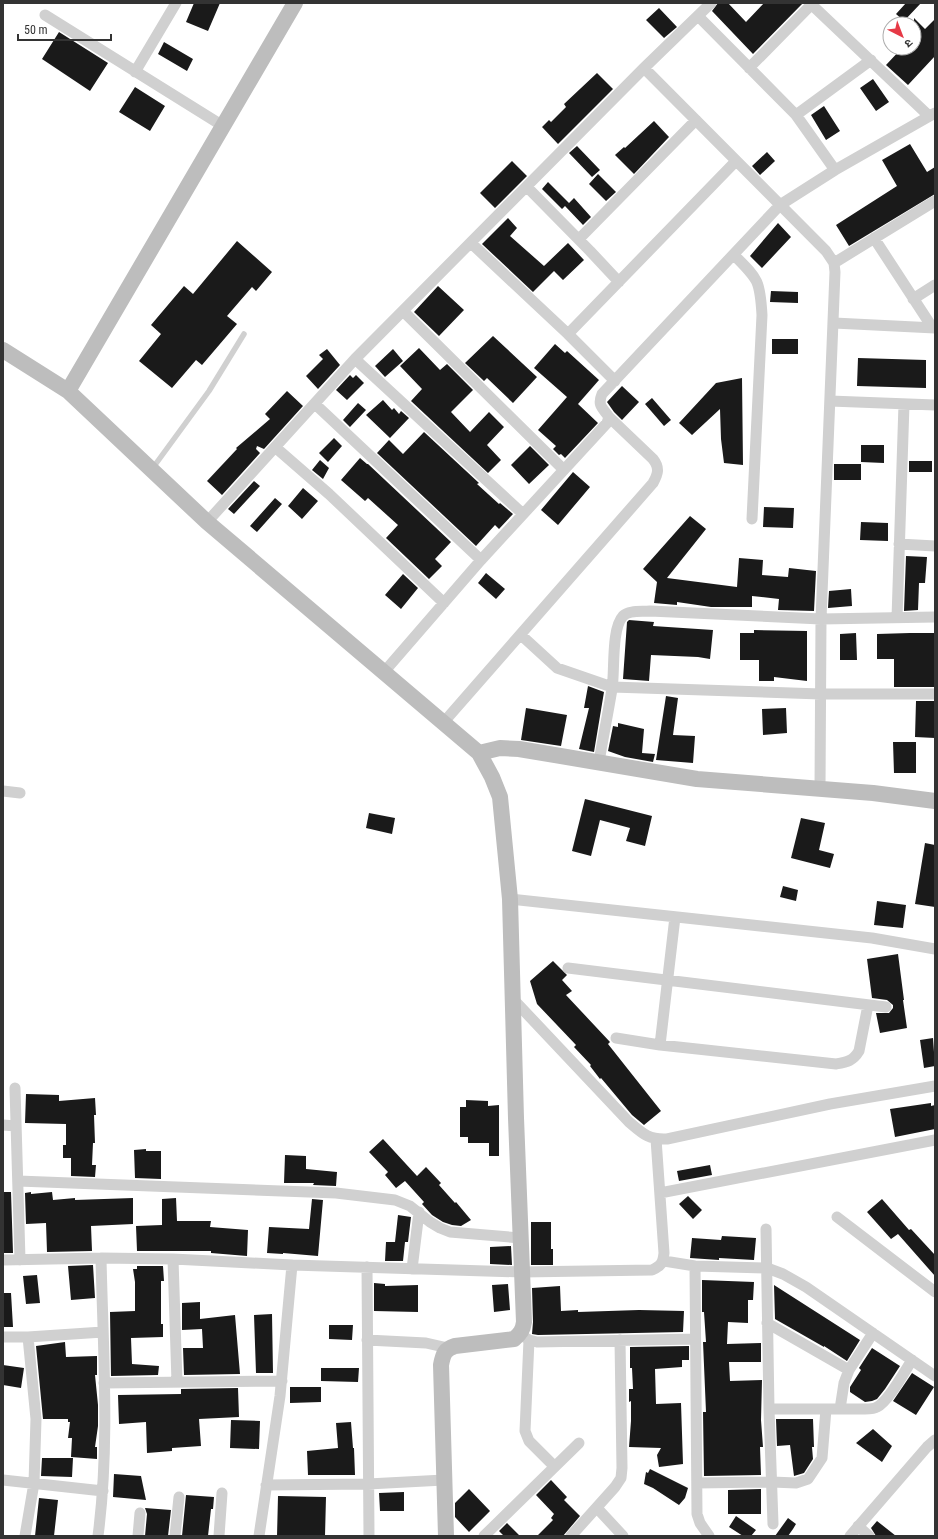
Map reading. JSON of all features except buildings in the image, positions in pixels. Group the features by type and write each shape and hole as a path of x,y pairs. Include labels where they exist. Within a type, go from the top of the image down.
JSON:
{"street":[{"path":"135,72 176,3"},
{"path":"68,391 295,3"},
{"path":"207,522 355,359 404,312 644,68 711,3"},
{"path":"443,723 648,489 658,474 658,465 654,459 609,417 600,406 599,401 602,394 780,206 835,170 932,114 871,60 813,4 749,68"},
{"path":"45,15 223,126"},
{"path":"698,16 796,115 835,170"},
{"path":"796,115 871,60"},
{"path":"644,68 826,251 834,263 834,323 821,619 820,789"},
{"path":"579,239 696,120"},
{"path":"568,334 736,161"},
{"path":"527,187 619,282"},
{"path":"834,263 935,201"},
{"path":"874,238 913,299 934,328"},
{"path":"471,243 568,334 615,381"},
{"path":"734,255 752,273 760,290 762,315 752,519"},
{"path":"913,299 935,285"},
{"path":"404,312 564,470"},
{"path":"834,323 934,328"},
{"path":"3,350 68,391 207,522 479,753 492,777 500,797 510,899 524,1322 526,1431 529,1441 554,1466"},
{"path":"355,359 522,514"},
{"path":"830,401 935,405"},
{"path":"315,404 481,560"},
{"path":"897,618 904,404"},
{"path":"384,672 522,514 607,423 609,417"},
{"path":"275,447 329,494 444,603"},
{"path":"899,544 935,546"},
{"path":"599,762 612,687 615,641 619,624 623,616 629,612 650,611 821,619 935,617"},
{"path":"521,635 557,668 612,687 821,694 935,694"},
{"path":"479,753 500,748 519,748 698,779 872,793 935,801"},
{"path":"3,791 20,793"},
{"path":"510,899 872,938 935,949"},
{"path":"660,1045 675,917"},
{"path":"568,968 886,1007"},
{"path":"513,999 629,1122 645,1135 656,1139 667,1139 830,1104 935,1086"},
{"path":"616,1038 660,1045 836,1064 848,1062 855,1057 858,1051 868,1005"},
{"path":"15,1088 20,1260"},
{"path":"3,1125 16,1126"},
{"path":"3,1260 101,1258 173,1259 292,1265 522,1272 652,1270 660,1266 664,1261 656,1139"},
{"path":"660,1192 935,1140"},
{"path":"18,1181 336,1192 395,1200 410,1206 430,1222 450,1232 521,1238"},
{"path":"412,1269 419,1212"},
{"path":"837,1217 935,1292"},
{"path":"766,1230 768,1409 774,1524"},
{"path":"98,1536 103,1491 104,1383 101,1258"},
{"path":"173,1259 177,1382"},
{"path":"664,1261 695,1266 767,1268 784,1274 806,1287 935,1376"},
{"path":"259,1536 282,1381 292,1265"},
{"path":"695,1266 697,1514 700,1523 709,1536"},
{"path":"367,1267 369,1536"},
{"path":"767,1323 849,1370"},
{"path":"3,1337 28,1337 103,1332"},
{"path":"840,1409 844,1383 849,1370 873,1333"},
{"path":"25,1536 34,1483 36,1419 28,1337"},
{"path":"367,1340 426,1344 448,1348 524,1337 537,1342 695,1339"},
{"path":"571,1536 597,1508 621,1478 620,1340"},
{"path":"446,1536 440,1365 442,1356 448,1348"},
{"path":"768,1409 877,1408 890,1394 912,1360"},
{"path":"104,1383 282,1381"},
{"path":"697,1483 796,1483 808,1479 822,1458 826,1409"},
{"path":"850,1536 927,1447 935,1440"},
{"path":"484,1536 579,1443"},
{"path":"3,1480 103,1491"},
{"path":"266,1485 368,1484 444,1480"},
{"path":"218,1536 222,1493"},
{"path":"175,1536 179,1498"},
{"path":"597,1508 623,1536"},
{"path":"138,1536 140,1513"},
{"path":"858,1526 868,1536"}],"lane":[{"path":"151,470 209,391 244,334"}]}
